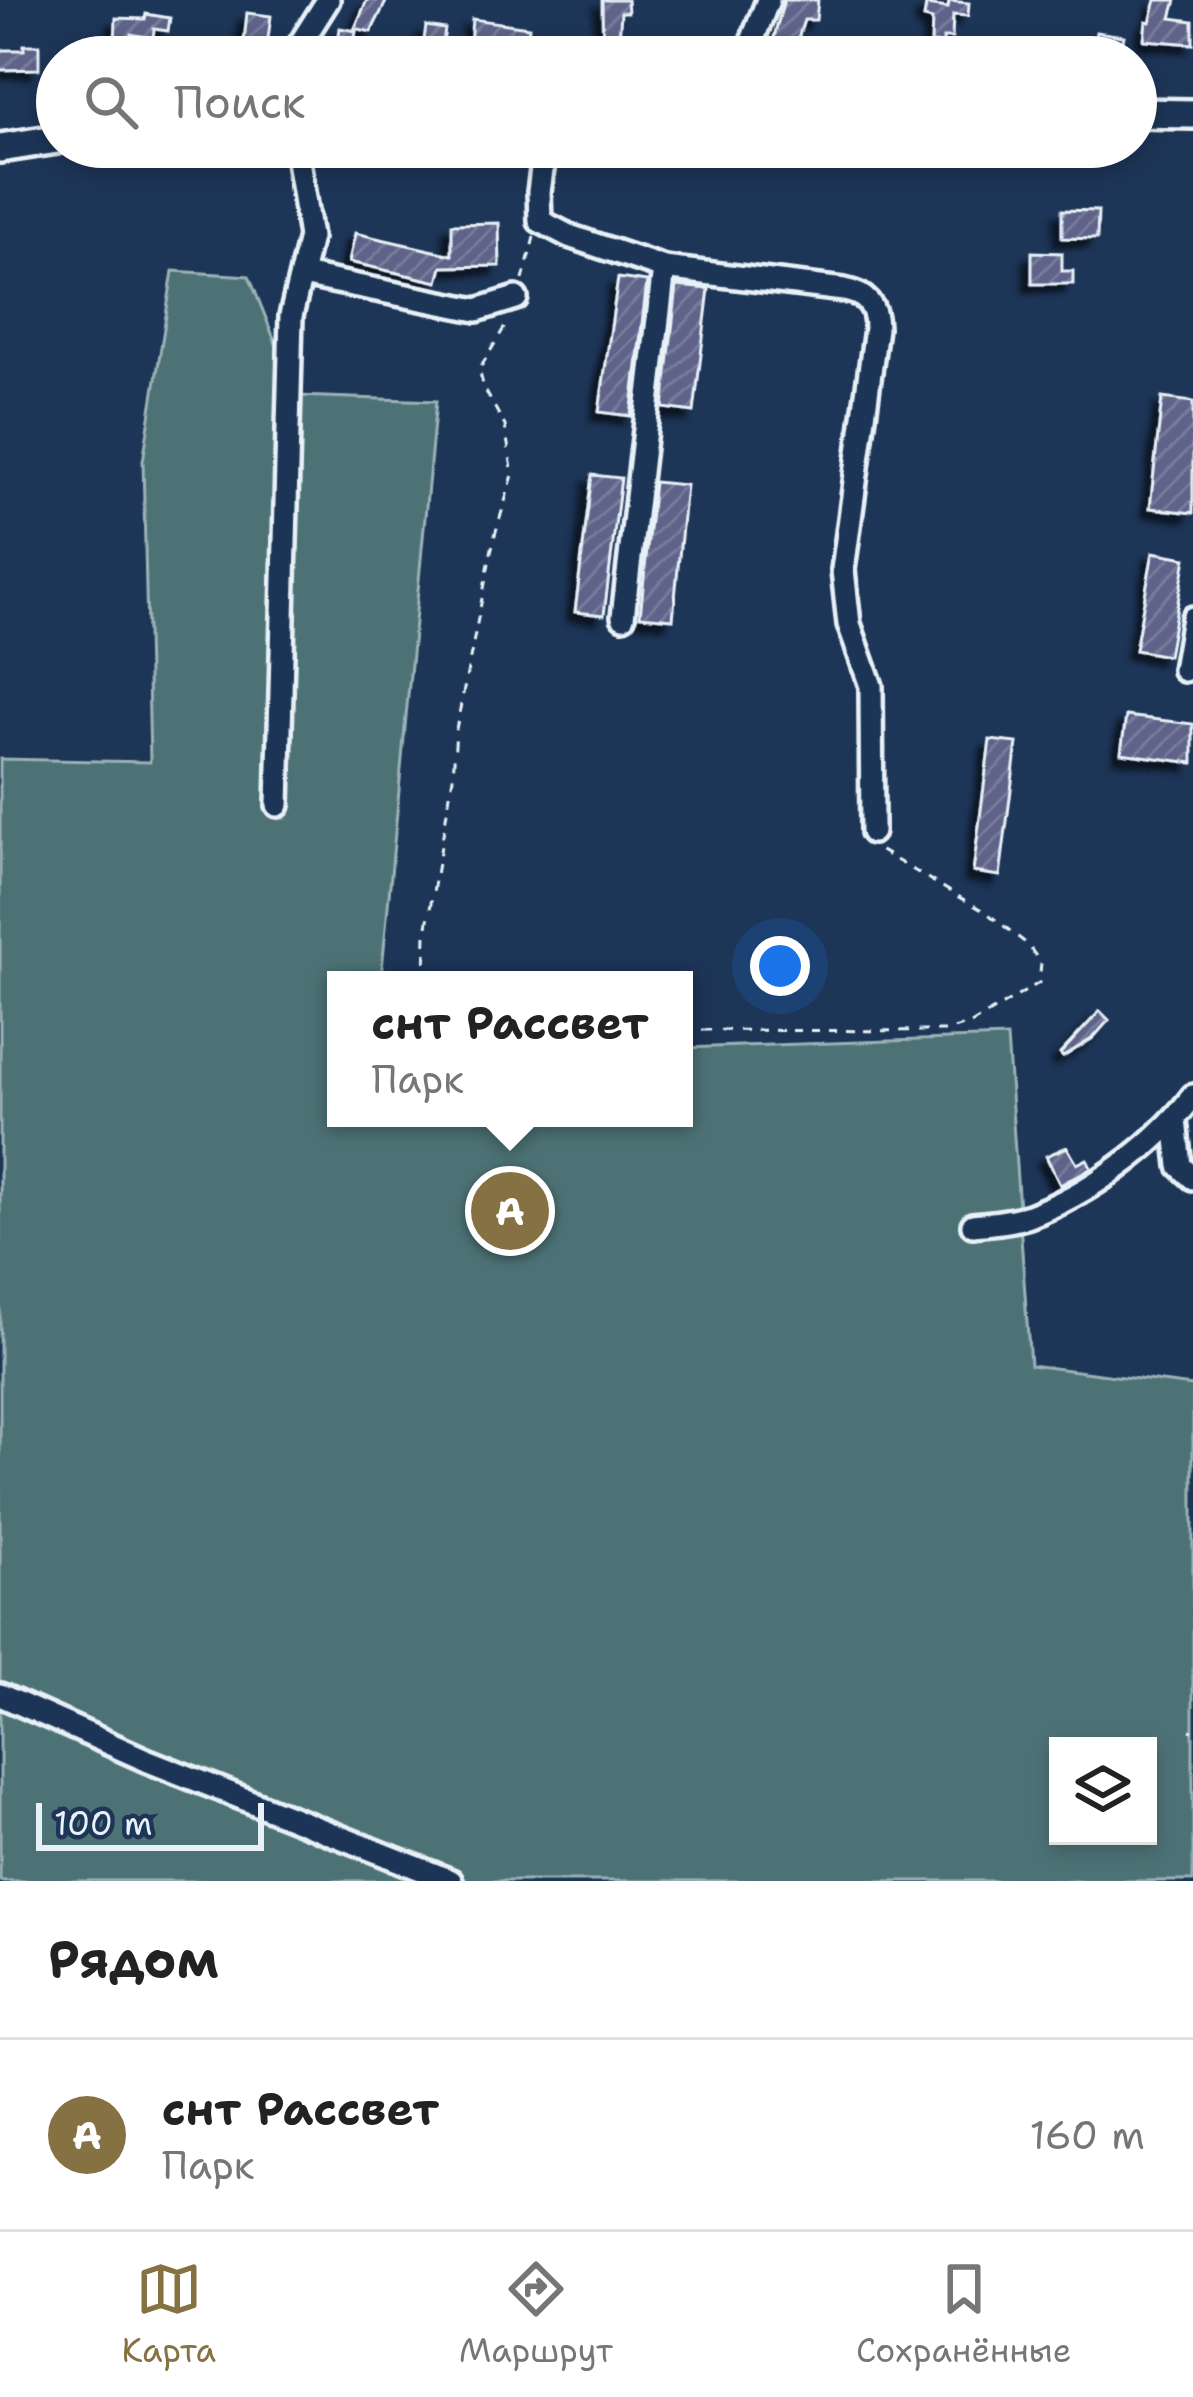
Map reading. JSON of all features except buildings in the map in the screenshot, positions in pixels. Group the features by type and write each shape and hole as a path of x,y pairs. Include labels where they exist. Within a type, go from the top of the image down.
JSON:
{"main road":[{"path":"1157,113 1193,114"},
{"path":"0,148 36,142"}],"street":[{"path":"305,36 328,0"},
{"path":"754,36 768,0"},
{"path":"278,806 291,316 310,220 300,168"},
{"path":"543,168 538,214 545,226 664,268 859,293 875,314 843,570 849,624 872,686 872,832"},
{"path":"623,617 664,268"},
{"path":"302,275 466,308 488,309 516,298"},
{"path":"1184,670 1193,618"},
{"path":"974,1226 1022,1219 1095,1182 1175,1120 1193,1096"},
{"path":"1175,1120 1180,1166 1193,1178"},
{"path":"0,1696 146,1760 451,1881"}],"path":[{"path":"425,971 428,915 453,777 456,729 494,538 513,475 505,426 479,370 516,298 538,214"},
{"path":"693,1030 946,1031 971,1024 1039,983 1041,963 1027,944 987,913 881,852 872,832"}],"green space":[{"path":"173,271 249,276 297,396 436,401 382,971 327,971 327,1127 693,1127 693,1048 1007,1037 1030,1365 1193,1386 1193,1881 0,1881 0,759 150,762 143,461"}],"place":[{"name":"снт Рассвет","path":"510,1211"}]}
